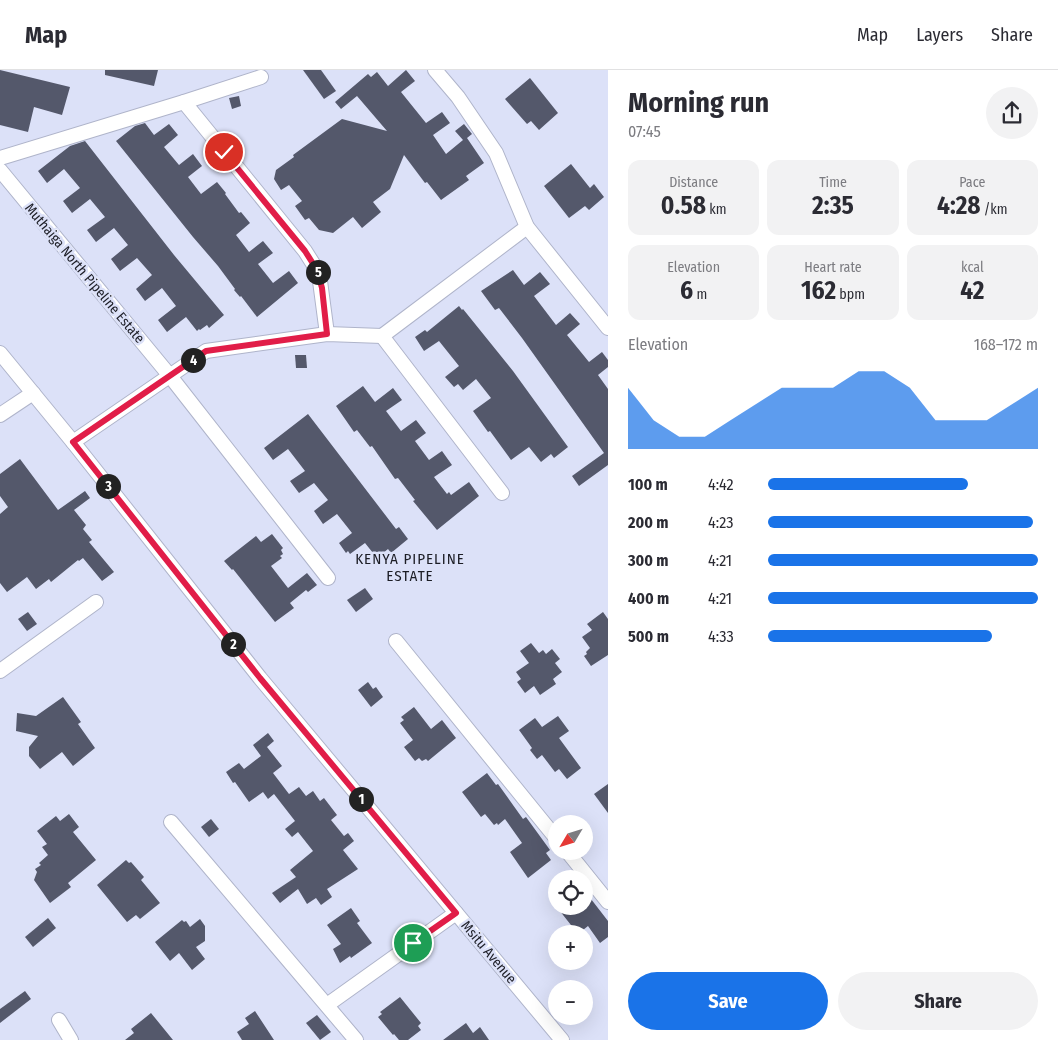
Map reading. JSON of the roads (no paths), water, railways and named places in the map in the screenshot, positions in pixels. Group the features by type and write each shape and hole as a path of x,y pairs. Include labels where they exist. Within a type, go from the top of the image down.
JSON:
{"street":[{"path":"435,70 458,97 496,153 527,228 608,328"},
{"path":"0,158 260,77"},
{"path":"184,102 305,251 317,270 322,288 327,334"},
{"name":"Muthaiga North Pipeline Estate","path":"0,170 170,376 328,578"},
{"path":"73,442 206,351 327,334 382,336 527,228"},
{"path":"382,336 502,493"},
{"name":"Msitu Avenue","path":"0,353 260,678 562,1040"},
{"path":"0,415 33,393"},
{"path":"0,671 96,602"},
{"path":"396,641 548,828"},
{"path":"171,822 356,1040"},
{"path":"574,860 608,902"},
{"path":"327,1005 456,913"},
{"path":"59,1020 71,1040"}],"district":[{"name":"KENYA PIPELINE ESTATE","path":"410,568"}]}
